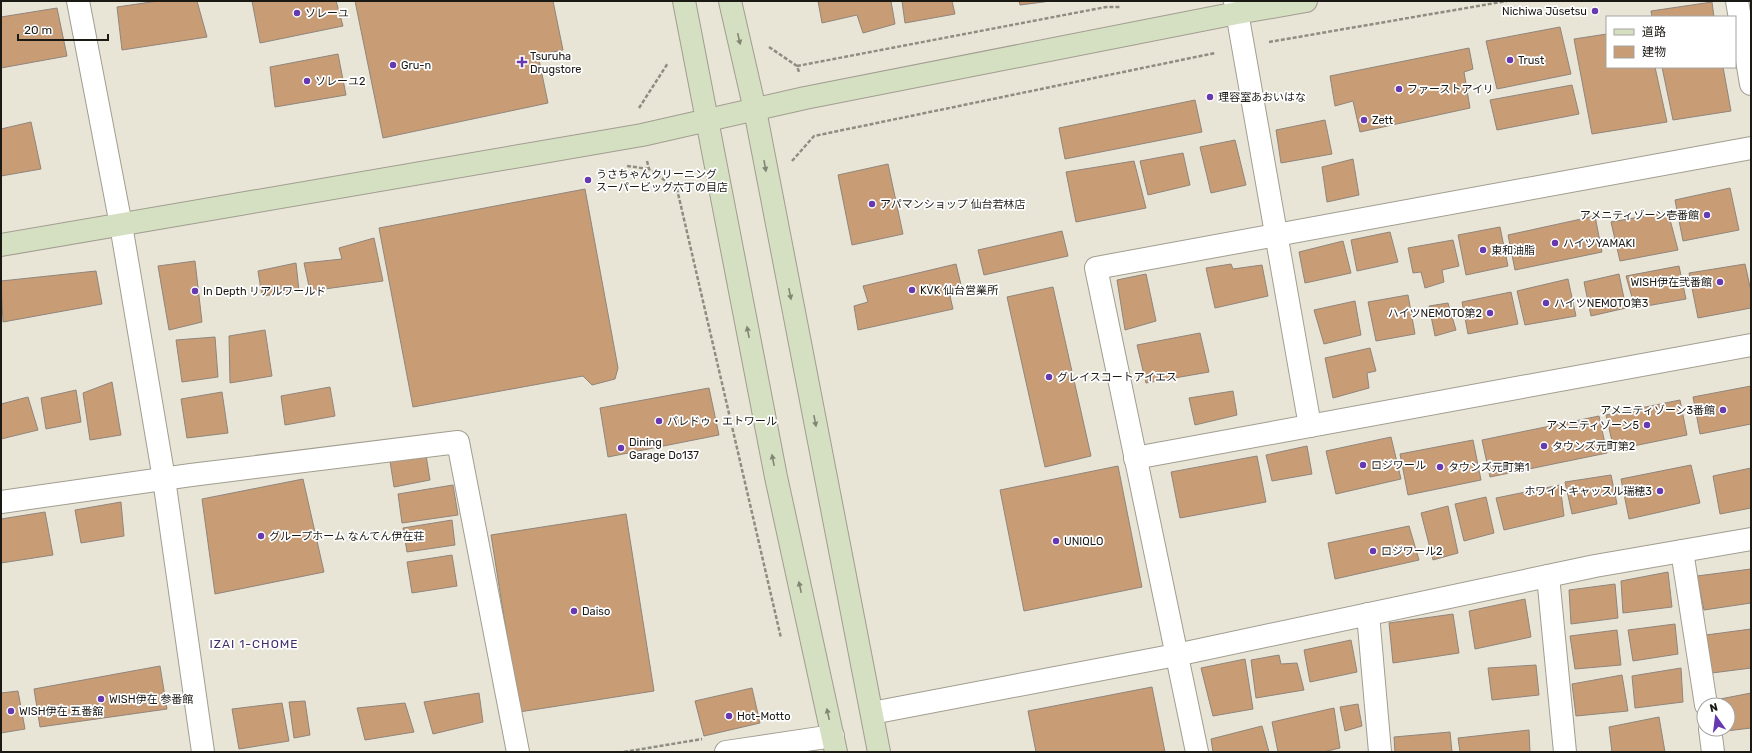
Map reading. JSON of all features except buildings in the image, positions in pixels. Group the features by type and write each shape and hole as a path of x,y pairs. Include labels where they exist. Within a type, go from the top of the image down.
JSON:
{"street":[{"path":"78,1 121,225 164,479 203,752"},
{"path":"684,1 776,477 835,744 726,752"},
{"path":"730,1 755,110 879,752"},
{"path":"1,245 642,135 805,98 1236,7 1306,1"},
{"path":"1736,1 1751,84"},
{"path":"1236,7 1310,426"},
{"path":"1196,752 1096,268 1751,148"},
{"path":"1135,458 1751,345"},
{"path":"1,502 164,479 458,442 518,752"},
{"path":"872,713 1176,655 1596,566 1751,539"},
{"path":"1682,551 1705,697"},
{"path":"1548,576 1565,752"},
{"path":"1368,614 1380,752"},
{"path":"1711,737 1714,752"}],"path":[{"path":"1266,43 1507,1"},
{"path":"797,66 1099,9 1122,7"},
{"path":"766,45 797,66 799,72"},
{"path":"814,136 1214,53"},
{"path":"649,169 638,111 670,60"},
{"path":"622,166 649,169 677,189 783,645"}],"place":[{"name":"Nichiwa Jūsetsu","path":"1595,11"},
{"name":"ソレーユ","path":"297,13"},
{"name":"Trust","path":"1510,60"},
{"name":"Tsuruha Drugstore","path":"522,62"},
{"name":"Gru-n","path":"393,65"},
{"name":"ソレーユ2","path":"307,81"},
{"name":"ファーストアイリ","path":"1399,89"},
{"name":"理容室あおいはな","path":"1210,97"},
{"name":"Zett","path":"1364,120"},
{"name":"うさちゃんクリーニング スーパービッグ六丁の目店","path":"588,180"},
{"name":"アパマンショップ 仙台若林店","path":"872,204"},
{"name":"アメニティゾーン壱番館","path":"1707,215"},
{"name":"ハイツYAMAKI","path":"1555,243"},
{"name":"東和油脂","path":"1483,250"},
{"name":"WISH伊在弐番館","path":"1720,282"},
{"name":"KVK 仙台営業所","path":"912,290"},
{"name":"In Depth リアルワールド","path":"195,291"},
{"name":"ハイツNEMOTO第3","path":"1546,303"},
{"name":"ハイツNEMOTO第2","path":"1490,313"},
{"name":"グレイスコートアイエス","path":"1049,377"},
{"name":"アメニティゾーン3番館","path":"1723,410"},
{"name":"パレドゥ・エトワール","path":"659,421"},
{"name":"アメニティゾーン5","path":"1647,425"},
{"name":"タウンズ元町第2","path":"1544,446"},
{"name":"Dining Garage Do137","path":"621,448"},
{"name":"ロジワール","path":"1363,465"},
{"name":"タウンズ元町第1","path":"1440,467"},
{"name":"ホワイトキャッスル瑞穂3","path":"1660,491"},
{"name":"グループホーム なんてん伊在荘","path":"261,536"},
{"name":"UNIQLO","path":"1056,541"},
{"name":"ロジワール2","path":"1373,551"},
{"name":"Daiso","path":"574,611"},
{"name":"WISH伊在 参番館","path":"101,699"},
{"name":"WISH伊在 五番舘","path":"11,711"},
{"name":"Hot-Motto","path":"729,716"}],"district":[{"name":"IZAI 1-CHOME","path":"254,644"}]}
